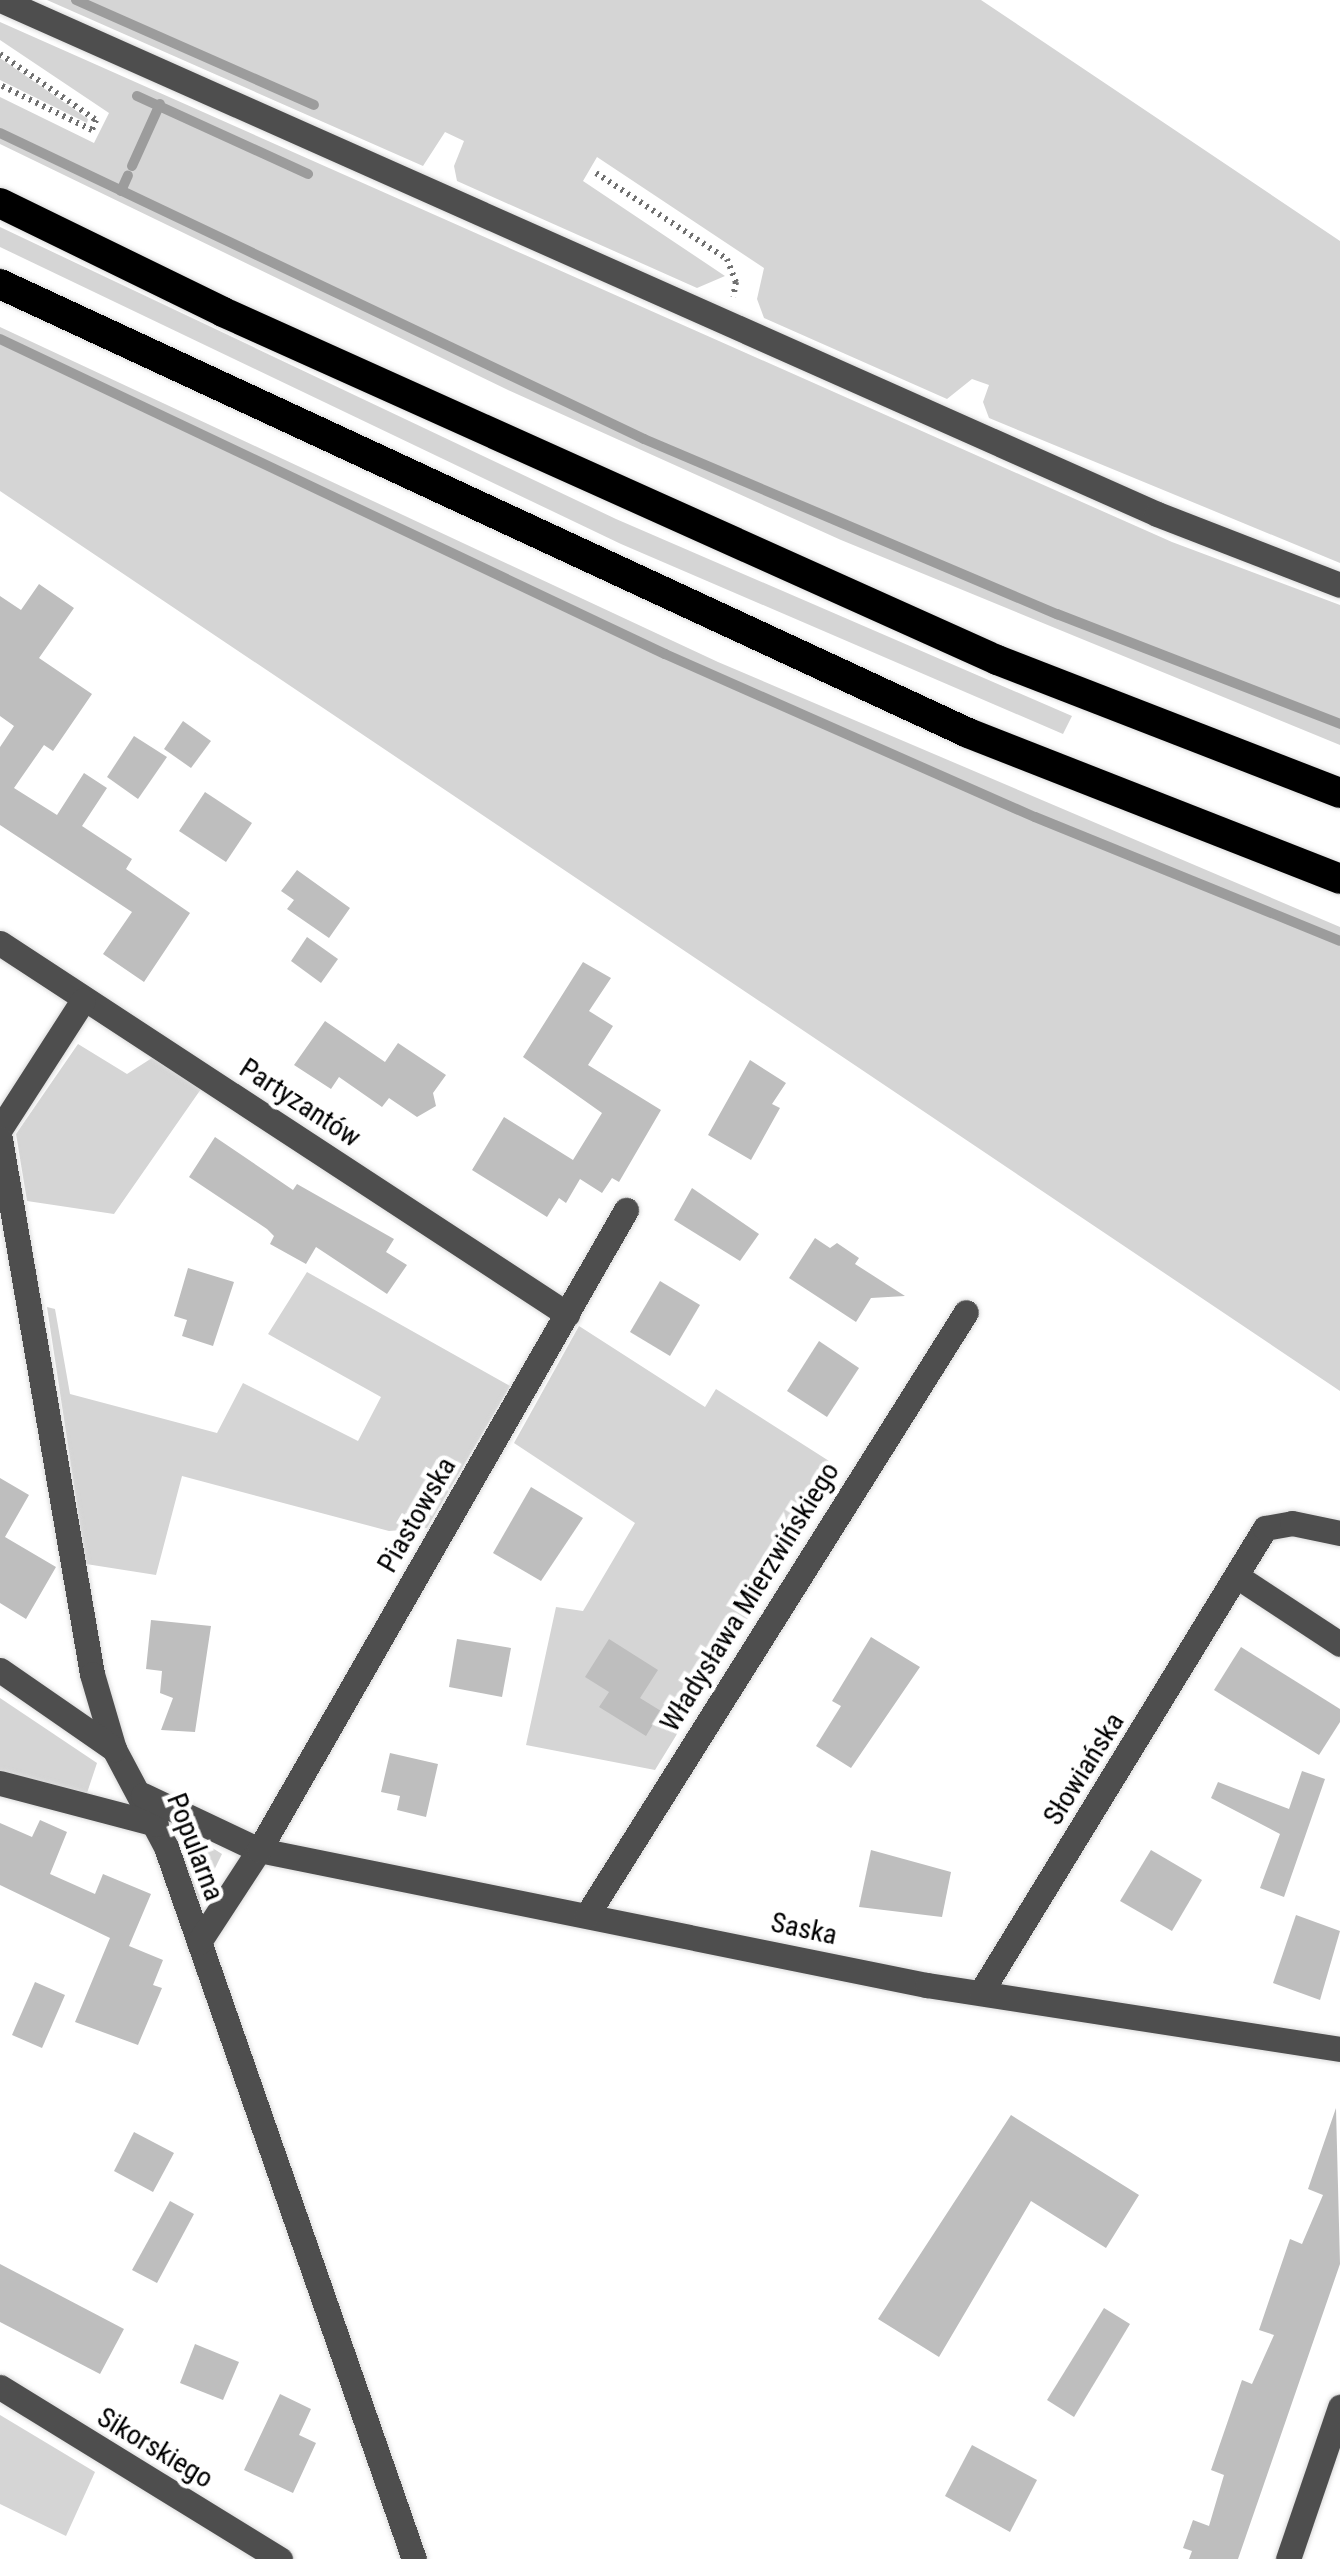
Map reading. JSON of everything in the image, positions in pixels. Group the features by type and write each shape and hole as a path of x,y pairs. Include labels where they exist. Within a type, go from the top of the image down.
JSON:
{"highway":[{"path":"0,204 223,312 997,660 1340,794"},
{"path":"0,284 968,733 1340,879"}],"street":[{"path":"1,0 1157,514 1340,585"},
{"name":"Partyzantów","path":"0,943 567,1314"},
{"path":"0,1129 83,1000"},
{"name":"Popularna","path":"0,1138 92,1674 114,1749 156,1824 199,1942 414,2559"},
{"name":"Piastowska","path":"199,1942 259,1850 626,1210"},
{"name":"Władysława Mierzwińskiego","path":"587,1915 966,1312"},
{"name":"Słowiańska","path":"981,1992 1265,1528 1292,1523 1340,1533"},
{"path":"1238,1577 1340,1644"},
{"path":"0,1670 114,1749"},
{"path":"0,1782 156,1824"},
{"name":"Saska","path":"143,1795 259,1850 981,1992 1340,2050"},
{"name":"Sikorskiego","path":"0,2386 280,2559"},
{"path":"1288,2559 1332,2460 1340,2407"}],"path":[{"path":"0,54 96,120 92,130 0,85"},
{"path":"596,172 727,259 736,282 724,321"}],"shaded area":[{"path":"47,0 981,0 1340,241 1340,563 989,418 983,402 989,385 972,379 947,399 764,318 757,299 764,268 597,157 583,181 725,276 697,288 457,181 454,166 464,141 445,132 423,166"},
{"path":"0,22 1172,542 1340,605 1340,745 841,540 508,390 0,144 0,97 94,143 109,113 0,40"},
{"path":"0,58 88,119 87,123 0,80"},
{"path":"0,227 616,519 1072,716 1063,734 621,544 0,247"},
{"path":"0,327 718,662 1340,927 1340,1391 0,491"},
{"path":"78,1044 127,1074 152,1058 201,1089 114,1214 27,1201 16,1134"},
{"path":"307,1272 510,1386 427,1528 389,1531 182,1476 156,1575 86,1564 47,1307 55,1309 70,1394 217,1433 243,1383 358,1441 381,1397 268,1334"},
{"path":"579,1326 705,1407 716,1389 840,1468 655,1770 526,1745 556,1607 583,1611 635,1523 514,1443"},
{"path":"0,1698 97,1763 87,1793 0,1771"},
{"path":"195,1837 222,1854 197,1905 180,1844"},
{"path":"0,2415 95,2472 66,2536 0,2504"}],"building":[{"path":"39,584 74,608 39,658 92,694 53,751 44,745 14,788 57,815 84,773 107,788 82,826 132,859 126,869 190,913 144,982 103,954 132,912 0,825 0,747 14,726 0,716 0,596 21,610"},
{"path":"183,721 211,741 191,768 164,749"},
{"path":"134,736 167,757 138,799 107,777"},
{"path":"205,792 252,823 226,862 179,831"},
{"path":"297,870 350,908 329,938 287,909 294,900 281,891"},
{"path":"307,937 338,959 321,983 291,961"},
{"path":"583,962 611,978 589,1011 613,1026 588,1065 661,1110 619,1182 612,1178 602,1193 580,1179 566,1203 559,1198 547,1217 472,1170 504,1117 573,1160 602,1113 523,1057"},
{"path":"325,1021 385,1062 398,1043 446,1075 433,1093 436,1106 417,1117 389,1098 382,1107 339,1077 331,1089 294,1065"},
{"path":"750,1060 786,1083 772,1104 780,1108 751,1160 708,1135"},
{"path":"215,1137 293,1190 297,1184 394,1239 386,1252 407,1265 387,1294 316,1247 306,1264 270,1244 274,1236 267,1229 189,1177"},
{"path":"692,1188 759,1234 740,1261 674,1220"},
{"path":"815,1238 830,1248 837,1243 859,1258 855,1264 905,1296 871,1298 856,1322 789,1278"},
{"path":"188,1268 234,1282 213,1346 182,1336 187,1320 174,1316"},
{"path":"660,1281 700,1305 670,1356 630,1332"},
{"path":"819,1341 859,1368 827,1417 787,1391"},
{"path":"0,1478 29,1495 5,1537 56,1567 26,1619 0,1603"},
{"path":"531,1487 583,1518 541,1581 493,1553"},
{"path":"151,1620 211,1626 195,1732 161,1730 173,1698 160,1693 162,1671 146,1669"},
{"path":"871,1637 920,1667 851,1768 816,1746 841,1706 832,1701"},
{"path":"457,1639 511,1648 502,1697 449,1687"},
{"path":"609,1639 658,1670 640,1698 661,1711 646,1736 599,1707 609,1692 585,1677"},
{"path":"1241,1647 1340,1709 1340,1722 1319,1755 1214,1690"},
{"path":"390,1753 438,1764 426,1817 397,1810 400,1796 381,1792"},
{"path":"1302,1771 1325,1779 1284,1897 1260,1888 1280,1834 1211,1798 1218,1782 1289,1809"},
{"path":"40,1820 67,1832 50,1874 95,1894 103,1874 151,1894 129,1946 163,1960 153,1985 162,1988 138,2045 75,2022 110,1938 0,1885 0,1823 32,1837"},
{"path":"871,1850 951,1872 942,1917 859,1907"},
{"path":"1151,1850 1202,1880 1172,1931 1120,1901"},
{"path":"1296,1915 1340,1931 1320,2000 1273,1983"},
{"path":"35,1982 65,1995 42,2048 12,2035"},
{"path":"1336,2108 1340,2264 1238,2559 1189,2559 1192,2551 1183,2548 1193,2520 1209,2526 1224,2475 1211,2470 1242,2380 1252,2384 1274,2335 1259,2330 1290,2239 1302,2244 1323,2195 1308,2189"},
{"path":"1011,2115 1139,2195 1106,2248 1031,2201 939,2357 878,2319"},
{"path":"134,2132 174,2153 153,2192 114,2171"},
{"path":"170,2201 194,2214 157,2283 132,2270"},
{"path":"0,2264 124,2329 100,2374 0,2322"},
{"path":"1104,2308 1130,2324 1074,2417 1047,2400"},
{"path":"195,2344 239,2362 223,2400 180,2383"},
{"path":"280,2394 311,2409 299,2435 316,2443 293,2493 244,2470"},
{"path":"972,2445 1037,2480 1010,2532 945,2496"}],"waterway":[{"path":"76,0 314,105"},
{"path":"137,96 308,174"},
{"path":"132,166 160,104"},
{"path":"0,133 644,439 1057,614 1340,724"},
{"path":"121,191 128,175"},
{"path":"0,339 665,654 1035,817 1340,941"}]}
